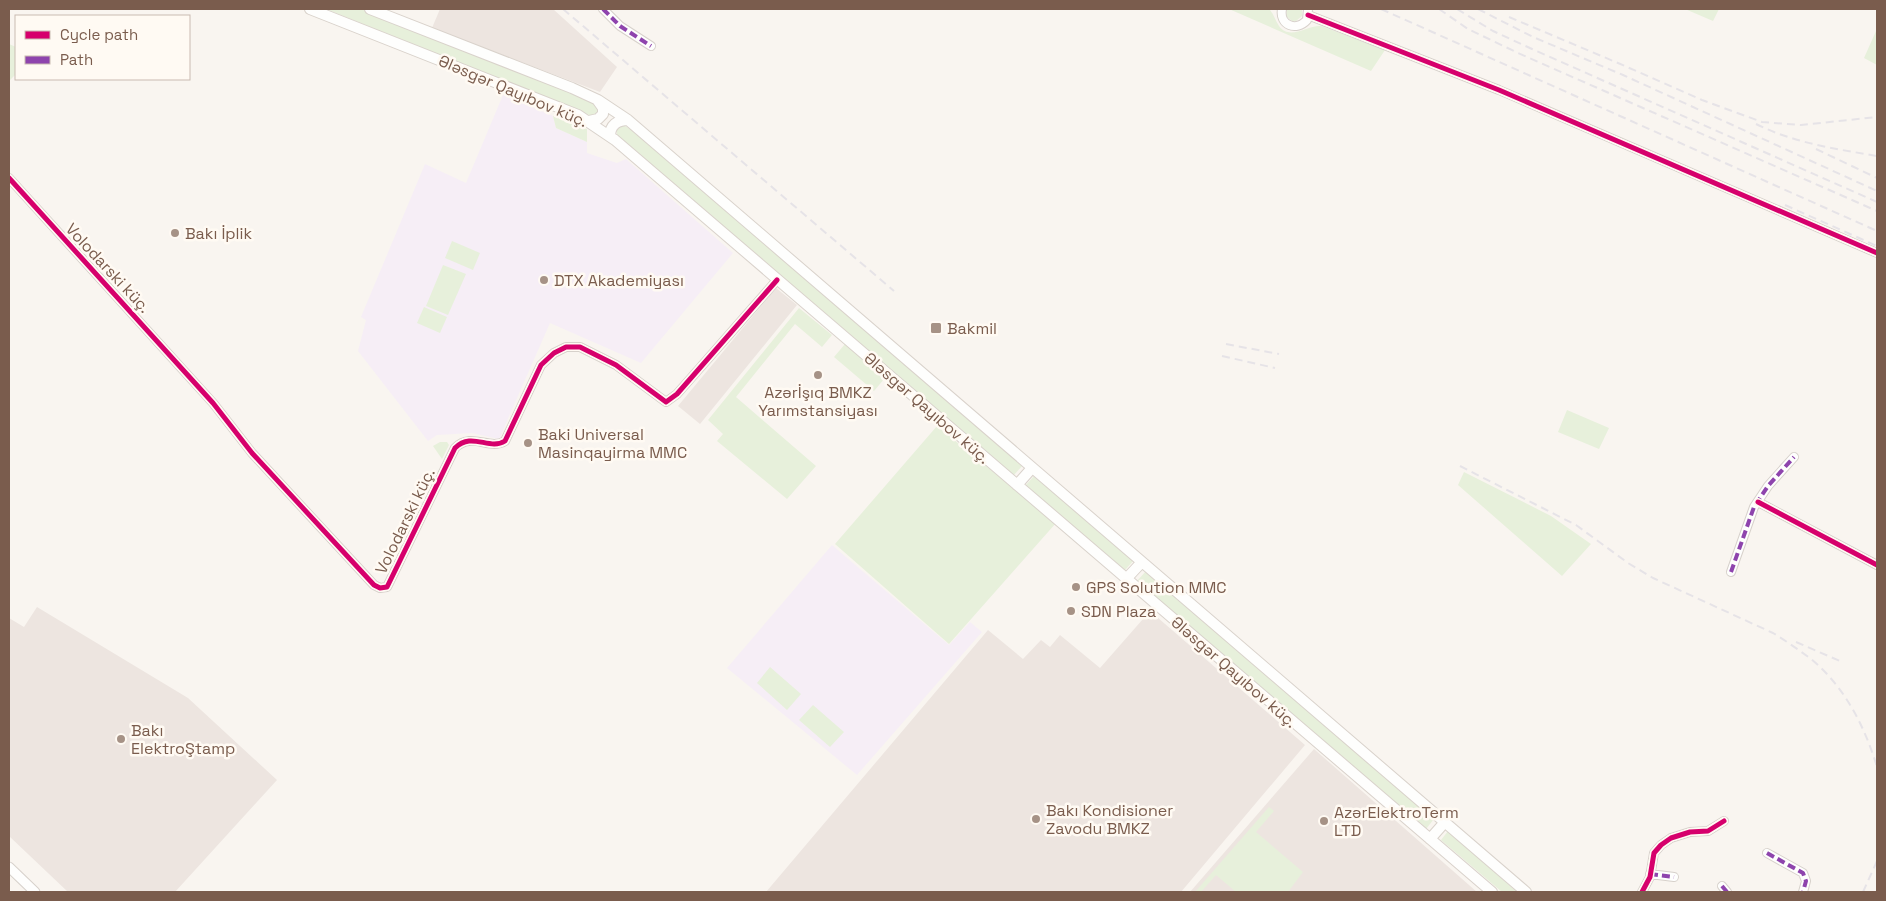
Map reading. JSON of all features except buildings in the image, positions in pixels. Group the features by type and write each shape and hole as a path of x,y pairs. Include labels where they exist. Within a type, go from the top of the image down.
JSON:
{"main road":[{"name":"Ələsgər Qayıbov küç.","path":"310,9 589,120 1492,892"},
{"name":"Ələsgər Qayıbov küç.","path":"370,9 572,88 598,100 628,120 1526,892"},
{"path":"589,120 595,120 603,114 603,108 598,100"},
{"path":"610,136 610,130 614,124 622,120 628,120"},
{"path":"1017,485 1032,468"},
{"path":"1126,580 1142,562"},
{"path":"1430,839 1445,822"}],"street":[{"path":"603,9 620,26 651,46"},
{"path":"1277,9 1282,12 1286,24 1295,27 1304,23 1308,12 1499,90 1877,253"},
{"name":"Volodarski küç.","path":"9,178 213,403 240,440 282,487 374,585 380,588 387,587 390,583 455,448 459,444 472,440 497,444 505,440 538,370 546,358 566,347 580,347 616,365 666,402 677,394 777,280"},
{"path":"1731,572 1758,502 1768,486 1794,457"},
{"path":"1758,502 1877,564"},
{"path":"1642,892 1650,874 1654,853 1661,845 1671,838 1690,832 1708,831 1724,820"},
{"path":"1767,853 1804,873 1806,881 1803,892"},
{"path":"9,867 35,892"},
{"path":"1650,874 1674,877"}],"shaded area":[{"path":"440,9 553,9 617,67 600,92 432,28"},
{"name":"DTX Akademiyası","path":"503,95 553,116 556,128 587,142 587,153 617,163 626,159 733,253 641,363 550,323 499,439 472,433 437,435 428,441 358,351 366,320 361,317 425,164 466,183"},
{"path":"776,288 797,305 700,424 678,406"},
{"path":"832,545 949,645 970,622 982,632 857,775 727,668"},
{"name":"Bakı ElektroŞtamp","path":"37,607 188,698 277,780 175,892 68,892 9,836 9,618 24,627"},
{"name":"Bakı Kondisioner Zavodu BMKZ","path":"1150,611 1305,745 1181,892 766,892 988,630 1023,659 1041,640 1050,647 1060,635 1100,668"},
{"name":"AzərElektroTerm LTD","path":"1314,749 1477,892 1190,892"}],"green space":[{"path":"326,9 361,9 577,94 593,102 598,111 594,115 589,115"},
{"path":"1229,9 1269,9 1279,26 1288,32 1321,26 1385,50 1371,71"},
{"path":"1287,9 1302,9 1302,16 1296,21 1292,21 1286,16"},
{"path":"1685,9 1719,9 1713,21"},
{"path":"1877,31 1877,65 1864,58"},
{"path":"9,44 15,47 15,75 9,81"},
{"path":"553,116 587,129 587,142 556,128"},
{"path":"622,126 630,129 1023,465 1014,475 617,135 617,130"},
{"path":"452,241 480,253 473,270 445,258"},
{"path":"443,265 466,274 448,315 426,306"},
{"path":"424,307 447,317 440,333 417,323"},
{"path":"799,308 832,335 822,347 795,324 736,397 816,466 787,499 717,441 723,434 708,420"},
{"path":"845,344 885,378 874,391 834,357"},
{"path":"1567,410 1609,428 1599,449 1558,432"},
{"path":"937,426 1056,523 949,644 835,544"},
{"path":"440,442 447,442 449,445 442,459 433,446"},
{"path":"1464,472 1551,516 1591,544 1562,576 1458,485"},
{"path":"1034,476 1134,560 1125,570 1025,486"},
{"path":"1146,571 1434,819 1426,829 1137,581"},
{"path":"770,667 801,694 787,710 757,683"},
{"path":"813,705 844,732 830,747 799,720"},
{"path":"1269,807 1274,811 1256,832 1303,872 1288,892 1236,892 1216,875 1201,892 1195,892"},
{"path":"1448,831 1517,892 1502,892 1441,840"}],"railway":[{"path":"563,9 894,291"},
{"path":"1381,9 1877,231"},
{"path":"1439,9 1468,29 1518,53 1877,211"},
{"path":"1457,9 1493,31 1532,49 1877,202"},
{"path":"1478,9 1533,37 1623,75 1877,191"},
{"path":"1509,17 1702,100 1762,122 1801,125 1877,117"},
{"path":"1756,124 1800,141 1877,156"},
{"path":"1816,149 1877,178"},
{"path":"1785,205 1877,246"},
{"path":"1226,344 1279,354"},
{"path":"1222,356 1275,368"},
{"path":"1460,466 1576,525 1628,563 1653,578 1773,633 1802,652 1823,670 1844,695 1860,723 1877,767"},
{"path":"1796,642 1840,661"},
{"path":"1863,892 1877,861"}],"marked path":[{"path":"603,9 620,26 651,46"},
{"path":"1731,572 1754,507 1768,486 1794,457"},
{"path":"1767,853 1803,873 1806,881 1803,892"},
{"path":"1650,874 1674,877"},
{"path":"1722,886 1727,892"}],"cycle path":[{"path":"1308,15 1499,90 1877,253"},
{"path":"9,178 213,403 252,453 374,585 380,588 387,587 455,448 461,443 468,441 493,444 505,441 541,365 554,353 566,347 580,347 616,365 666,402 677,394 777,280"},
{"path":"1758,502 1877,565"},
{"path":"1642,892 1650,877 1654,853 1661,845 1671,838 1690,832 1708,831 1724,821"}],"place":[{"name":"Bakı İplik","path":"175,233"},
{"name":"DTX Akademiyası","path":"544,280"},
{"name":"Bakmil","path":"936,328"},
{"name":"Azərİşıq BMKZ Yarımstansiyası","path":"818,375"},
{"name":"Baki Universal Masinqayirma MMC","path":"528,443"},
{"name":"GPS Solution MMC","path":"1076,587"},
{"name":"SDN Plaza","path":"1071,611"},
{"name":"Bakı ElektroŞtamp","path":"121,739"},
{"name":"Bakı Kondisioner Zavodu BMKZ","path":"1036,819"},
{"name":"AzərElektroTerm LTD","path":"1324,821"}]}
